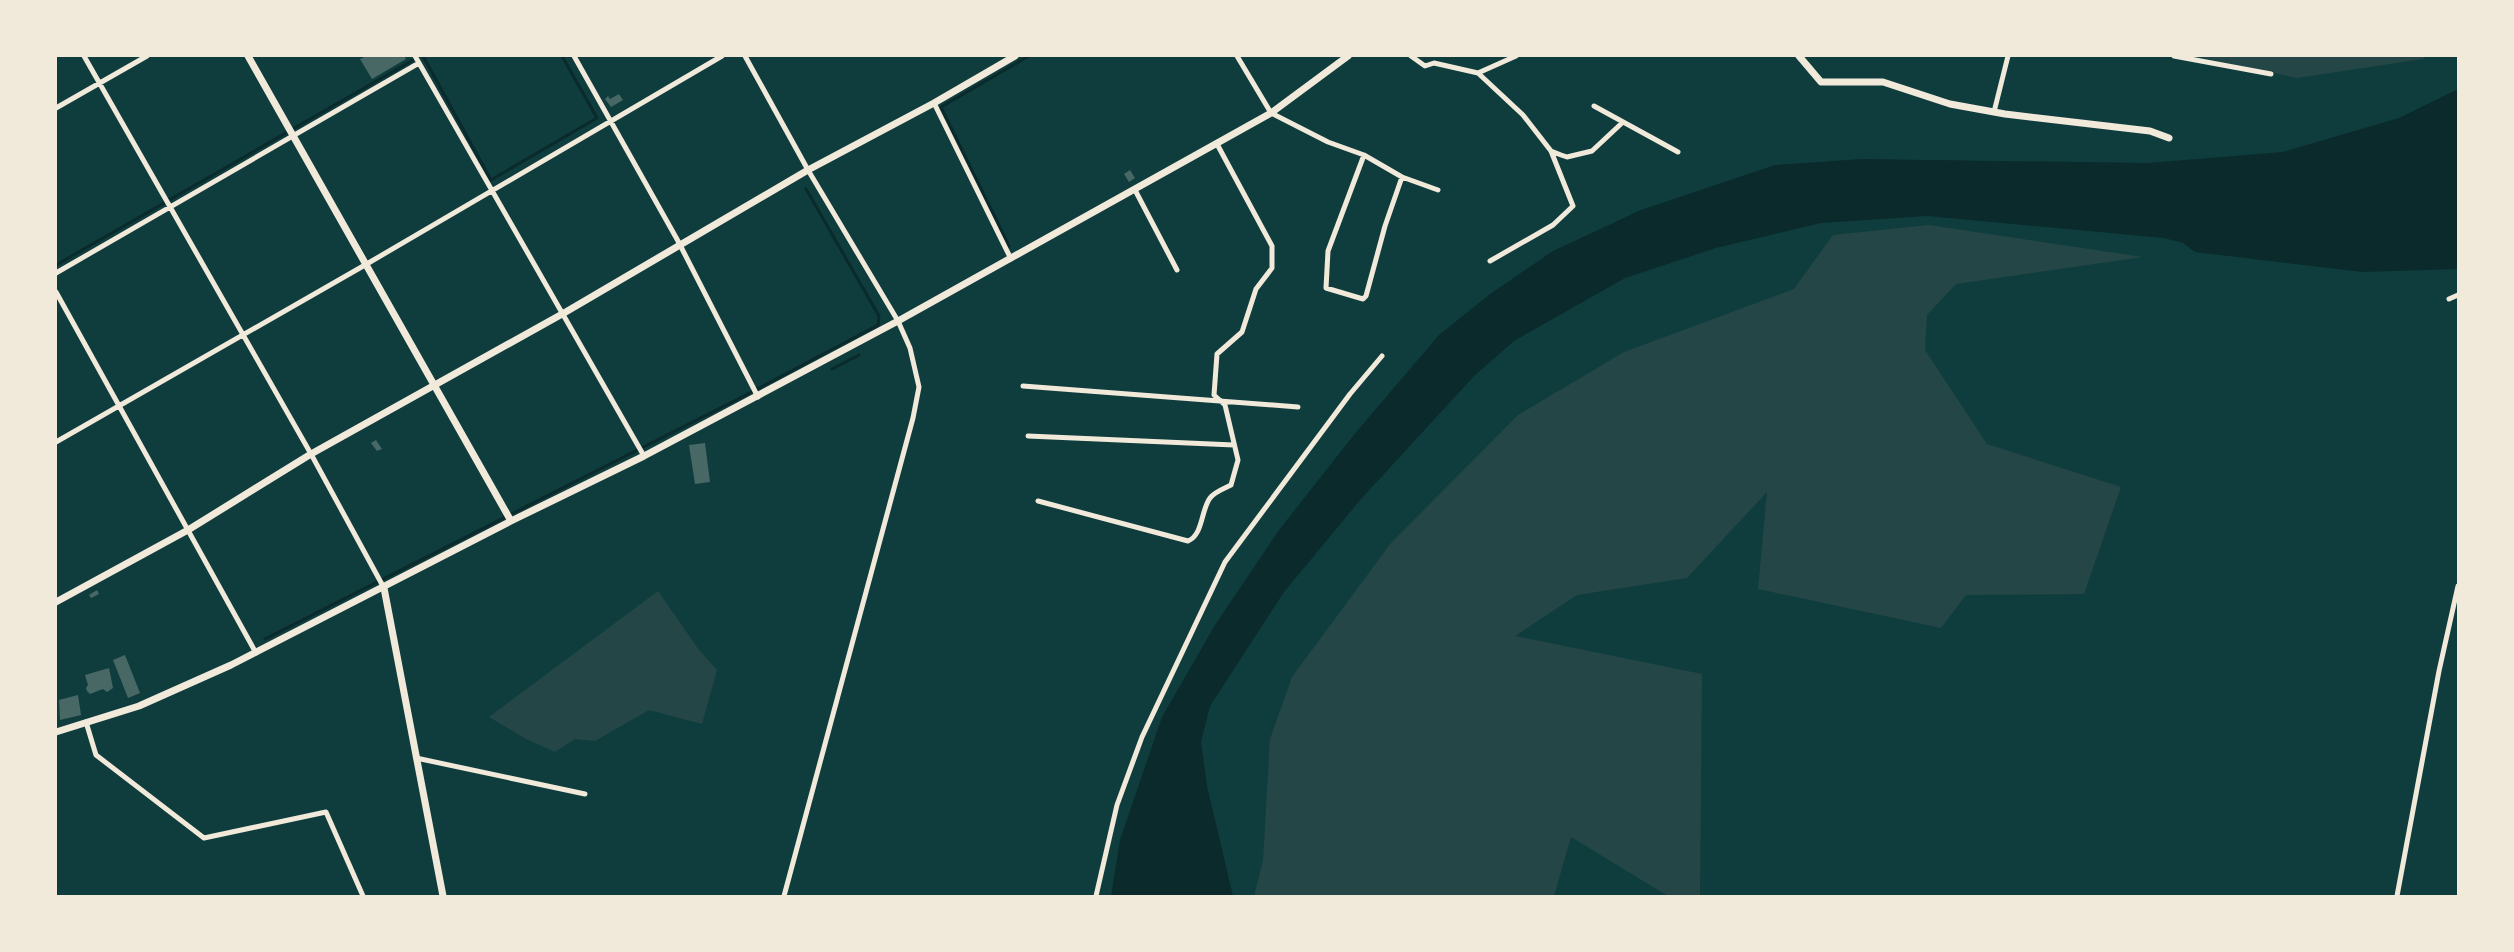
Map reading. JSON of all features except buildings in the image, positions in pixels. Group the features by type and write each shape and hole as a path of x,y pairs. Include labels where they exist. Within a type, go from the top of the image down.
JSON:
{"street":[{"path":"84,56 311,454 384,588 443,897"},
{"path":"56,108 147,56"},
{"path":"248,56 512,521"},
{"path":"415,56 644,456"},
{"path":"574,56 680,246 758,397"},
{"path":"56,442 722,56"},
{"path":"745,56 808,170 898,321 910,348 919,387 913,418 784,897"},
{"path":"56,602 188,530 311,454 564,313 808,170 934,103 1015,56"},
{"path":"1237,56 1271,113 1328,142 1364,155 1402,177 1438,190"},
{"path":"56,732 139,706 256,653 758,397 1136,190 1271,113 1348,56"},
{"path":"1411,56 1425,66 1434,63 1478,73 1523,116 1551,151 1574,206 1553,225 1490,261"},
{"path":"1478,73 1516,56"},
{"path":"1799,56 1821,82 1883,82 1950,104 1994,112 2150,131 2169,138"},
{"path":"1994,112 2008,56"},
{"path":"2174,56 2271,74"},
{"path":"56,273 419,63"},
{"path":"934,103 1011,259"},
{"path":"1594,106 1678,152"},
{"path":"1551,151 1567,157 1592,151 1623,122"},
{"path":"1038,501 1188,541 1196,533 1209,499 1231,485 1238,460 1225,405 1214,395 1217,354 1242,332 1256,289 1272,268 1273,256 1272,246 1217,144"},
{"path":"1364,155 1328,251 1326,288 1363,299 1366,296 1385,226 1402,177"},
{"path":"1136,190 1177,270"},
{"path":"56,292 256,653"},
{"path":"2449,299 2458,296"},
{"path":"1096,897 1117,805 1142,737 1225,562 1350,394 1382,356"},
{"path":"1023,387 1298,407"},
{"path":"1028,436 1234,445"},
{"path":"2397,897 2437,682 2458,586"},
{"path":"86,722 96,755 204,838 326,812 363,897"},
{"path":"416,758 585,794"}],"shaded area":[{"path":"2195,56 2426,56 2423,59 2297,78"},
{"path":"2458,89 2458,269 2362,272 2195,252 2183,243 2164,238 1927,216 1821,223 1716,248 1625,278 1514,341 1475,375 1361,499 1284,592 1210,706 1201,742 1207,786 1233,896 1111,896 1120,840 1162,717 1215,625 1279,530 1357,431 1439,335 1490,294 1553,251 1641,210 1775,165 1863,159 2148,163 2283,152 2399,118"},
{"path":"1929,225 2143,257 1956,284 1927,315 1925,350 1987,444 2121,487 2084,594 1966,595 1941,628 1758,589 1767,492 1687,578 1577,595 1515,636 1702,674 1700,896 1668,896 1571,837 1554,896 1254,896 1263,861 1270,739 1292,677 1391,543 1518,415 1624,352 1794,289 1833,235"},
{"path":"658,591 699,650 717,670 702,724 649,710 595,741 575,739 555,752 526,739 489,717"}],"waterway":[{"path":"56,265 420,56"},
{"path":"423,56 491,180 597,118 562,56"},
{"path":"1009,246 941,107 1029,56"},
{"path":"265,639 742,397 878,325 879,316 806,189"},
{"path":"832,369 859,355"}]}
